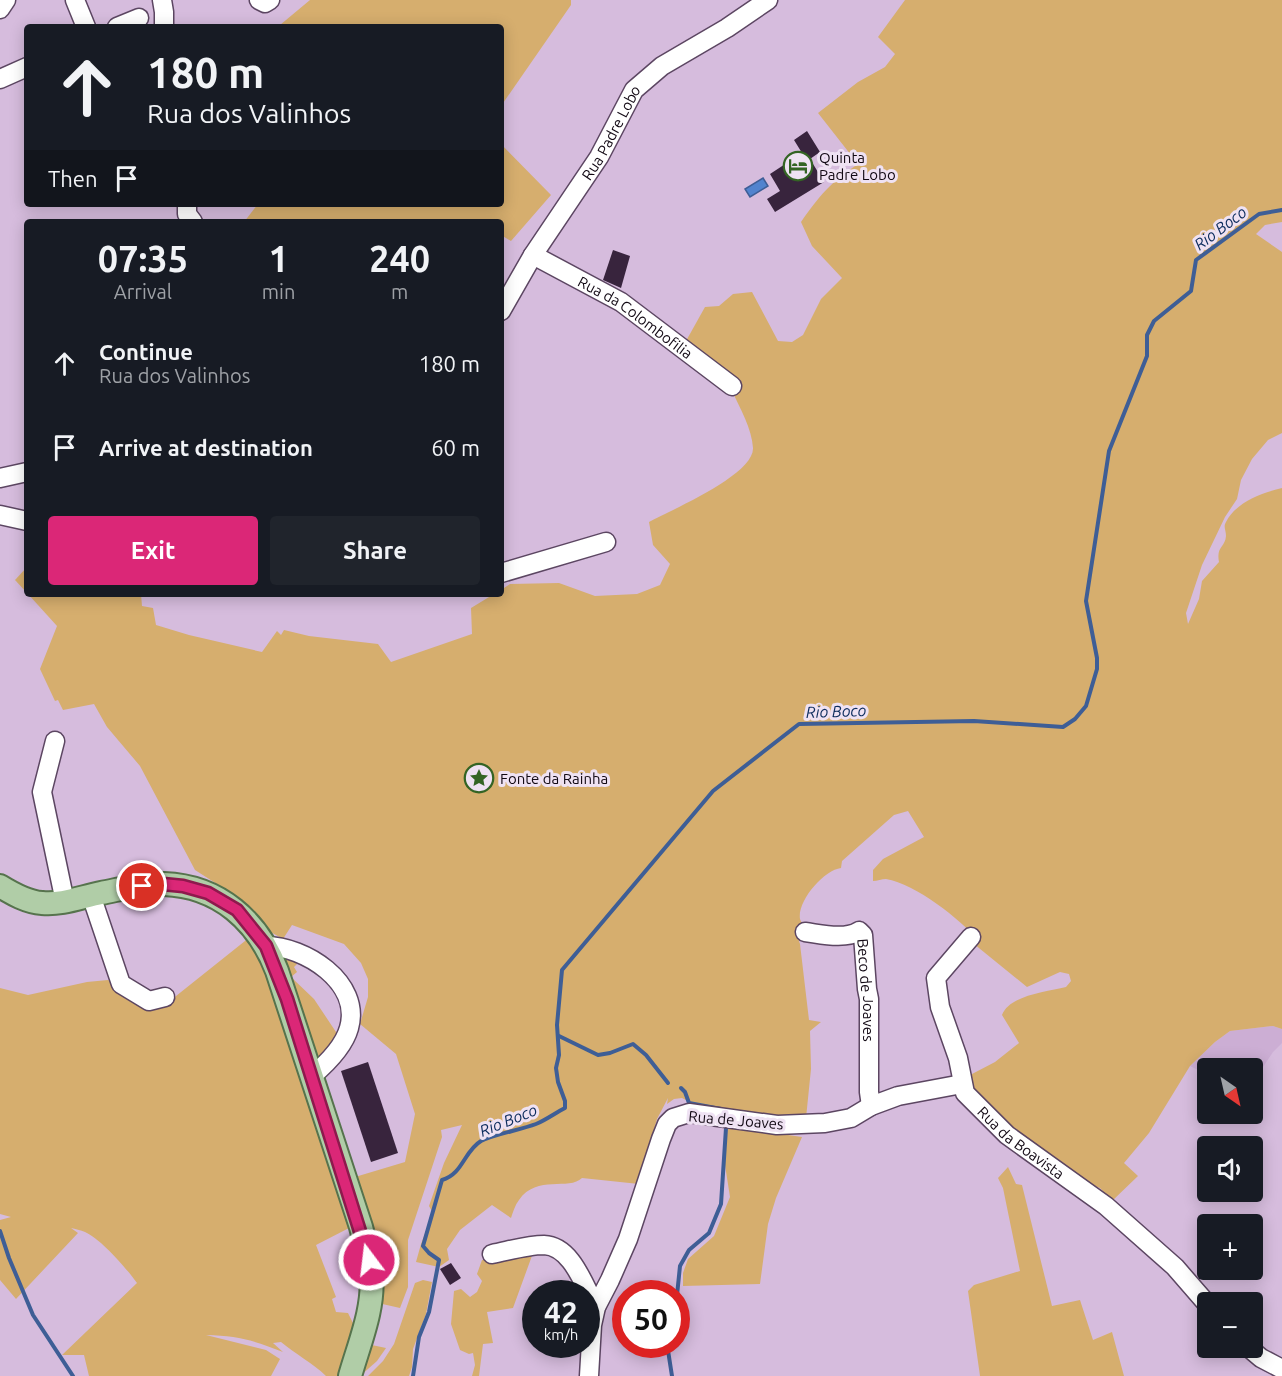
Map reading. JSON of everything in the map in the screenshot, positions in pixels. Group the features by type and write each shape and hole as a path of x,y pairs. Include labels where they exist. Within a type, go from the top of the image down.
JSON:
{"main road":[{"path":"0,886 14,895 36,903 65,902 142,886 163,884 183,886 208,893 237,910 266,946 277,971 363,1234 372,1275 370,1303 350,1376"}],"street":[{"path":"0,9 6,0"},
{"path":"75,0 85,24"},
{"path":"162,0 165,12 164,24"},
{"path":"259,0 265,3 270,0"},
{"name":"Rua Padre Lobo","path":"504,306 533,255 599,157 634,90 662,66 727,28 768,0"},
{"path":"124,24 139,18"},
{"path":"0,79 24,68"},
{"name":"Rua da Colombofilia","path":"533,255 621,302 732,386"},
{"path":"0,478 24,473"},
{"path":"0,515 24,520"},
{"path":"504,572 606,542"},
{"path":"55,741 42,792 65,902"},
{"path":"91,895 121,984 149,1000 165,997"},
{"name":"Beco de Joaves","path":"805,932 844,936 853,935 859,931 863,935 869,999 869,1092 872,1106"},
{"name":"Rua da Boavista","path":"971,937 936,978 940,1007 957,1058 965,1093 1007,1135 1106,1206 1175,1267 1197,1292"},
{"path":"266,946 282,946 316,962 334,976 346,997 350,1019 348,1030 321,1068 312,1076"},
{"name":"Rua de Joaves","path":"600,1299 628,1239 667,1124 673,1119 688,1113 777,1125 802,1125 850,1118 898,1096 962,1084"},
{"path":"492,1254 543,1245 559,1248 582,1280"},
{"name":"Rua de Joaves","path":"589,1376 590,1358"},
{"path":"1261,1358 1282,1369"}],"shaded area":[{"path":"310,0 571,0 571,5 504,102 504,24 281,24"},
{"path":"905,0 1282,0 1282,222 1265,225 1256,234 1282,252 1282,433 1268,440 1252,459 1241,480 1237,499 1225,517 1202,565 1186,613 1188,624 1199,599 1202,581 1219,562 1219,553 1226,536 1225,524 1230,515 1250,499 1282,488 1282,1029 1273,1026 1230,1031 1197,1058 1149,1133 1124,1163 1138,1176 1112,1201 1100,1188 1089,1184 1017,1134 973,1090 970,1080 972,1074 995,1062 1019,1043 1002,1015 1006,1008 1030,995 1066,987 1071,981 1069,974 1060,972 1027,987 974,944 979,941 961,923 924,895 898,882 886,879 873,881 873,870 883,859 924,837 908,811 894,815 842,861 841,868 820,880 807,895 800,912 800,920 805,927 796,932 800,944 809,1020 821,1022 810,1031 811,1069 806,1118 783,1120 753,1116 717,1109 682,1098 674,1099 667,1104 668,1098 657,1119 639,1184 582,1178 576,1182 535,1187 526,1192 518,1202 511,1218 492,1205 460,1230 447,1249 449,1260 439,1267 416,1262 433,1213 429,1206 444,1163 462,1125 441,1130 442,1137 408,1240 408,1287 400,1308 378,1303 355,1177 405,1162 415,1114 396,1054 360,1024 368,997 368,979 361,963 344,944 292,925 283,939 267,930 231,893 195,870 140,766 107,727 94,704 63,710 58,700 55,701 40,669 57,626 31,597 141,597 142,606 153,608 156,625 189,635 262,652 277,631 281,635 284,630 309,636 378,644 391,662 472,634 471,608 489,597 504,597 504,588 510,584 559,583 595,596 637,594 660,585 670,564 653,545 649,522 710,491 726,480 750,458 753,448 748,426 732,391 739,380 686,341 705,307 719,306 733,294 752,292 778,341 792,342 803,335 821,299 842,278 812,246 801,222 826,190 858,164 818,113 858,82 885,67 895,54 878,37"},
{"path":"504,147 551,195 511,241 504,237 504,219 246,219 256,207 504,207"},
{"path":"24,570 24,590 15,580"},
{"path":"250,937 254,937 351,1227 316,1245 336,1297 332,1299 336,1312 348,1313 354,1325 341,1376 326,1376 281,1342 273,1343 283,1352 245,1339 206,1335 266,1350 280,1359 271,1376 89,1376 84,1355 62,1355 137,1283 98,1241 85,1232 71,1228 78,1233 16,1299 0,1280 0,1220 11,1217 0,1214 0,988 28,995 87,982 108,980 146,1003 166,1004"},
{"path":"286,957 297,964 294,967 297,972 291,977 314,999 338,1035 320,1057 316,1056 283,960"},
{"path":"1273,1026 1282,1029 1282,1043 1263,1067 1263,1058 1198,1058 1230,1031"},
{"path":"1197,1059 1197,1070 1190,1066"},
{"path":"728,1128 802,1137 776,1198 768,1224 760,1284 690,1286 690,1280 683,1280 688,1259 714,1236 730,1197 725,1165"},
{"path":"1008,1167 1016,1184 1022,1185 1052,1306 1080,1300 1093,1340 1112,1332 1124,1376 980,1376 968,1291 974,1285 1020,1271 1003,1188 998,1178"},
{"path":"533,1253 513,1308 487,1312 493,1343 483,1344 479,1376 472,1376 475,1365 473,1353 469,1354 460,1350 451,1324 454,1291 461,1289 470,1297 477,1292 482,1281 477,1274 482,1260"},
{"path":"423,1280 432,1282 426,1314 413,1349 409,1376 368,1376 383,1361 394,1344 415,1283"},
{"path":"367,1344 386,1348 377,1361 360,1376"}],"water":[{"path":"763,178 768,186 750,197 745,189"}],"building":[{"name":"Quinta Padre Lobo","path":"807,131 820,152 810,159 824,182 775,212 767,199 780,191 770,174 802,153 794,140"},
{"path":"613,250 630,256 621,288 603,280"},
{"path":"368,1062 398,1153 371,1162 341,1071"},
{"path":"451,1263 461,1278 450,1285 440,1269"}],"waterway":[{"name":"Rio Boco","path":"413,1376 419,1337 429,1312 439,1260 423,1246 442,1180 455,1173 475,1145 481,1141 536,1124 565,1108 556,1068 559,1055 557,1025 562,970 713,791 799,724 974,721 1063,727 1075,719 1086,706 1097,669 1086,601 1109,451 1147,356 1147,335 1154,321 1191,291 1196,260 1259,214 1282,210"},
{"path":"559,1036 598,1055 633,1044 646,1055 668,1083"},
{"path":"681,1088 689,1103 721,1109"},
{"path":"679,1280 680,1266 689,1250 709,1233 721,1204 726,1128"},
{"path":"0,1231 33,1315 73,1376"},
{"path":"669,1358 672,1376"}],"place":[{"name":"Quinta Padre Lobo","path":"798,166"},
{"name":"Fonte da Rainha","path":"479,778"}],"route":[{"path":"142,886 163,884 183,886 208,893 237,910 266,946 272,956 287,999 361,1227 369,1260"}]}
